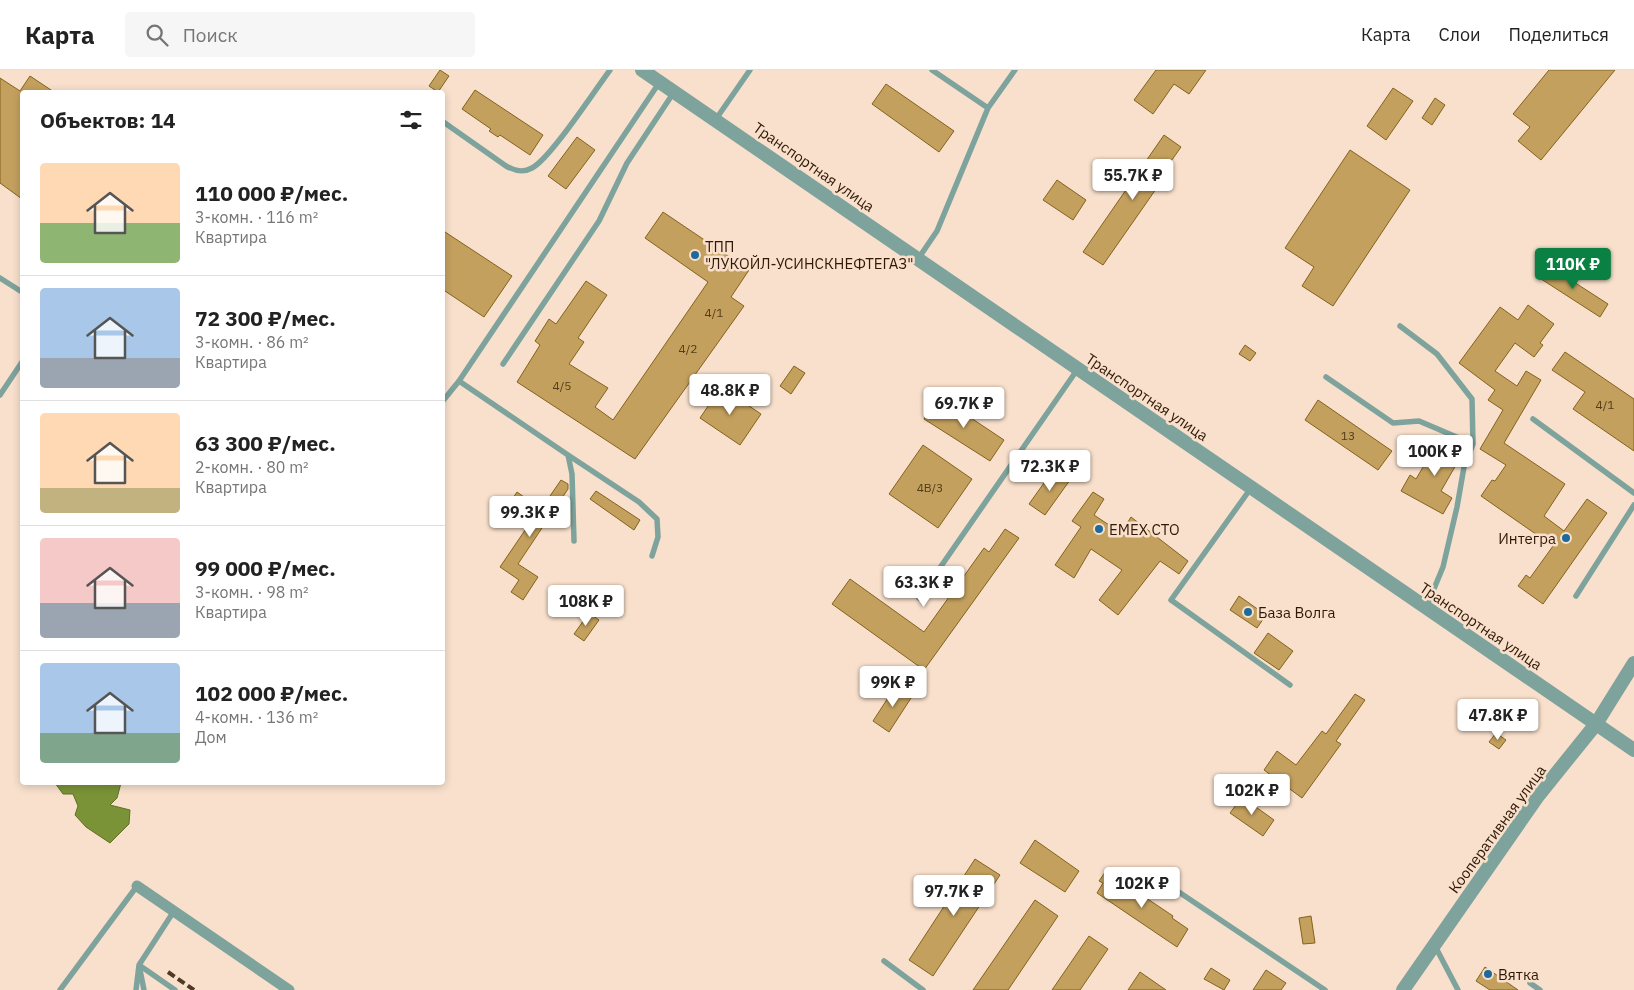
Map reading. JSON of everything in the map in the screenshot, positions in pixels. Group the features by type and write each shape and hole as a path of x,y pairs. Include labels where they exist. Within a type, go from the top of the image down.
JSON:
{"street":[{"name":"Транспортная улица","path":"642,70 1634,750"},
{"name":"Кооперативная улица","path":"1404,990 1538,796 1596,724 1634,663"},
{"path":"137,886 289,990"}],"lane":[{"path":"445,123 506,166 515,171 523,172 532,169 554,146 610,70"},
{"path":"716,119 750,70"},
{"path":"932,70 988,108"},
{"path":"918,259 937,231 988,108 1015,70"},
{"path":"445,398 459,381 660,82"},
{"path":"503,364 599,221 627,164 674,92"},
{"path":"0,278 20,291"},
{"path":"1400,326 1437,354 1472,399 1473,444 1464,468 1443,567 1426,608"},
{"path":"0,396 20,365"},
{"path":"919,598 1077,370"},
{"path":"1326,377 1393,423 1419,421 1473,444"},
{"path":"459,381 639,502 657,519 658,537 652,556"},
{"path":"1533,419 1634,493"},
{"path":"568,455 572,474 574,542"},
{"path":"1251,488 1171,600 1290,685"},
{"path":"1576,596 1634,505"},
{"path":"1146,870 1325,990"},
{"path":"60,990 137,886"},
{"path":"136,990 139,965 174,911"},
{"path":"1434,946 1458,990"},
{"path":"884,962 923,990"},
{"path":"139,965 144,990"},
{"path":"139,965 176,990"},
{"path":"1530,983 1540,990"}],"shaded area":[{"path":"56,785 120,785 117,798 110,805 130,810 129,824 110,843 86,827 75,815 78,806 73,794 63,794"}],"building":[{"path":"440,70 449,76 439,90 435,90 429,86"},
{"path":"1156,70 1206,70 1189,94 1174,84 1153,114 1134,100"},
{"path":"1549,70 1615,70 1541,160 1518,141 1530,127 1513,114"},
{"path":"30,76 51,90 21,90"},
{"path":"0,78 20,91 20,198 0,183"},
{"path":"886,84 954,131 939,152 872,104"},
{"path":"1393,88 1413,101 1386,140 1367,126"},
{"path":"475,90 543,135 530,155 500,135 498,137 489,131 491,129 462,109"},
{"path":"1435,98 1445,105 1432,125 1422,118"},
{"path":"1164,135 1181,147 1167,167 1170,169 1103,265 1083,252"},
{"path":"577,137 595,150 566,189 548,176"},
{"path":"1350,150 1410,190 1333,306 1302,286 1314,267 1285,248"},
{"path":"1057,180 1086,200 1073,220 1043,200"},
{"path":"663,212 749,270 731,297 744,306 635,459 517,382 540,345 535,341 549,319 556,324 586,281 607,295 578,338 584,342 569,364 608,388 595,407 613,420 708,282 645,238"},
{"path":"445,232 512,276 484,317 445,291"},
{"path":"1546,264 1608,304 1600,317 1538,277"},
{"path":"1528,305 1554,324 1540,343 1543,345 1534,357 1515,343 1495,371 1517,386 1526,371 1541,380 1504,443 1565,484 1544,516 1564,531 1587,499 1607,513 1543,604 1518,586 1526,575 1530,578 1553,546 1481,496 1506,465 1480,449 1503,410 1488,400 1495,390 1459,363 1500,307 1518,320"},
{"path":"1245,345 1256,353 1250,361 1239,354"},
{"path":"1565,352 1634,399 1634,451 1573,409 1585,392 1552,370"},
{"path":"794,366 805,373 791,394 780,386"},
{"path":"721,387 761,414 740,445 700,418"},
{"path":"938,396 1004,440 990,461 924,419"},
{"path":"1318,400 1392,451 1378,470 1305,420"},
{"path":"1440,438 1464,451 1441,491 1452,498 1443,514 1401,491 1410,475 1416,479"},
{"path":"923,445 972,479 938,528 889,494"},
{"path":"1054,469 1070,480 1045,515 1029,504"},
{"path":"561,480 568,484 568,489 518,564 538,577 523,600 511,592 519,580 500,567 534,517 511,501 517,492 541,509"},
{"path":"596,491 640,520 634,530 590,499"},
{"path":"1093,492 1104,499 1094,515 1121,533 1131,517 1188,561 1179,574 1160,561 1118,615 1099,600 1122,570 1091,549 1074,578 1055,565 1081,527 1072,521"},
{"path":"1005,529 1019,538 924,670 832,604 850,579 924,632 984,548 989,552"},
{"name":"База Волга","path":"1239,596 1266,615 1257,628 1230,610"},
{"path":"589,613 599,620 584,641 574,634"},
{"path":"1268,633 1293,651 1279,670 1254,653"},
{"path":"897,684 913,695 889,732 873,721"},
{"path":"1355,694 1365,700 1336,741 1341,744 1302,798 1264,770 1277,751 1296,765 1322,731 1326,734"},
{"path":"1496,733 1506,740 1499,749 1489,742"},
{"path":"1242,797 1274,820 1263,836 1230,813"},
{"path":"1035,840 1079,871 1065,892 1020,863"},
{"path":"975,859 1000,875 933,976 909,960"},
{"path":"1106,871 1173,916 1172,918 1188,929 1177,947 1097,893 1103,883 1099,881"},
{"path":"1035,900 1058,916 1008,990 973,990"},
{"path":"1311,916 1315,943 1303,944 1299,918"},
{"path":"1089,936 1108,949 1080,990 1052,990"},
{"name":"Вятка","path":"1485,967 1518,990 1490,990 1476,981"},
{"path":"1211,968 1230,980 1224,990 1204,979"},
{"path":"1266,970 1286,983 1281,990 1253,990"},
{"path":"1140,972 1166,990 1128,990"}],"railway":[{"path":"168,972 194,990"}],"place":[{"name":"ТПП \"ЛУКОЙЛ-УСИНСКНЕФТЕГАЗ\"","path":"695,255"},
{"name":"EMEX СТО","path":"1099,529"},
{"name":"Интегра","path":"1566,538"},
{"name":"База Волга","path":"1248,612"},
{"name":"Вятка","path":"1488,974"}]}
